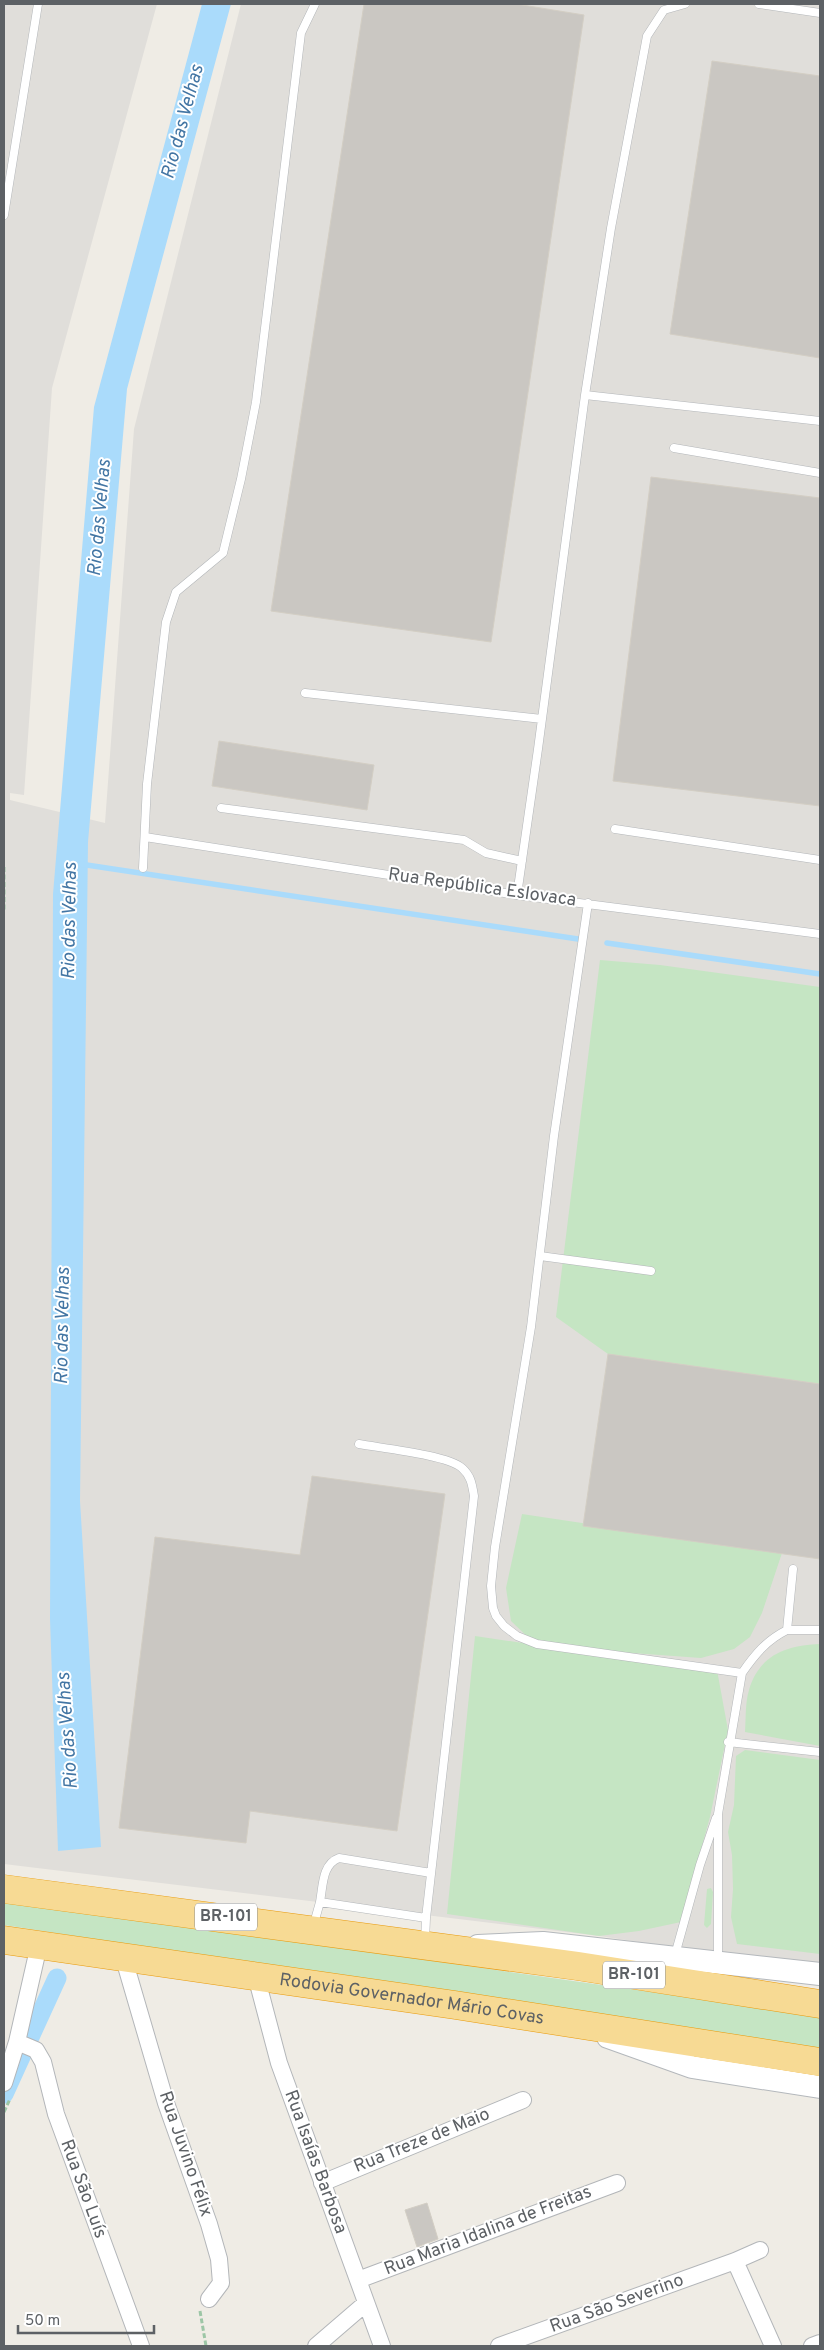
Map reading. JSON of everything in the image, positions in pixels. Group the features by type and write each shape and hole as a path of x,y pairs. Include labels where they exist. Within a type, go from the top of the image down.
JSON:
{"highway":[{"name":"BR-101","path":"4,1889 577,1966 820,2004"},
{"name":"Rodovia Governador Mário Covas","path":"4,1940 568,2022 820,2062"}],"main road":[{"path":"436,1948 506,1943 543,1943 718,1961 820,1974"},
{"path":"568,2022 692,2067 820,2087"}],"street":[{"path":"4,2083 23,2044 39,1945"},
{"name":"Rua Juvino Félix","path":"123,1956 166,2102 199,2193 219,2259 221,2283 209,2299"},
{"name":"Rua Isaías Barbosa","path":"256,1976 280,2063 382,2346"},
{"name":"Rua São Luís","path":"23,2044 36,2050 43,2062 56,2114 141,2346"},
{"name":"Rua Treze de Maio","path":"322,2182 523,2100"},
{"name":"Rua Maria Idalina de Freitas","path":"358,2280 617,2183"},
{"name":"Rua São Severino","path":"499,2346 760,2250"},
{"path":"734,2261 773,2346"},
{"path":"316,2346 366,2303"},
{"path":"812,2346 820,2343"}],"lane":[{"path":"4,215 38,4"},
{"path":"143,868 147,784 166,622 176,592 223,553 241,479 256,402 301,33 315,4"},
{"path":"517,895 585,394 611,228 647,36 664,10 685,4"},
{"path":"760,4 820,13"},
{"path":"585,394 820,422"},
{"path":"674,448 820,473"},
{"path":"305,693 542,719"},
{"path":"221,808 464,840 486,853 522,861"},
{"path":"615,829 820,860"},
{"name":"Rua República Eslovaca","path":"145,837 517,895 588,902 820,934"},
{"path":"588,902 554,1136 531,1327 495,1547 491,1586 496,1616 504,1626 517,1636 537,1644 742,1673"},
{"path":"540,1256 651,1271"},
{"path":"359,1444 447,1460 462,1467 472,1479 474,1496 426,1918 436,1948"},
{"path":"787,1630 793,1569"},
{"path":"718,1961 718,1814 728,1742 742,1673 755,1653 772,1637 787,1630 820,1630"},
{"path":"728,1742 820,1752"},
{"path":"674,1957 700,1865 718,1814"},
{"path":"313,1930 326,1869 331,1861 339,1858 431,1872"},
{"path":"320,1902 426,1918"},
{"path":"692,2067 793,2092"}],"path":[{"path":"4,867 4,911"},
{"path":"206,2346 199,2316 201,2309 209,2299"}],"shaded area":[{"path":"4,4 157,4 52,388 24,795 10,793 10,800 105,823 134,429 241,4 820,4 820,1969 599,1936 4,1864"}],"green space":[{"path":"600,960 660,965 820,987 820,1384 608,1354 556,1317"},
{"path":"522,1514 782,1553 762,1613 750,1637 734,1649 701,1658 550,1647 717,1670 728,1730 710,1817 681,1922 639,1931 599,1936 447,1914 475,1636 536,1645 511,1621 506,1588"},
{"path":"820,1644 820,1746 745,1732 749,1690 760,1668 767,1660 786,1650"},
{"path":"745,1750 820,1760 820,1954 737,1944 731,1917 733,1889 732,1855 728,1832 734,1805 736,1756"},
{"path":"711,1888 713,1892 711,1924 707,1928 704,1925 707,1889"},
{"path":"4,1900 820,2016 820,2052 4,1925"}],"water":[{"path":"202,4 231,4 127,389 88,842 80,1501 101,1847 58,1851 50,1619 53,894 94,407"}],"building":[{"path":"364,4 516,4 584,15 491,642 271,611"},
{"path":"712,61 820,76 820,358 670,334"},
{"path":"651,477 820,498 820,806 613,781"},
{"path":"219,741 374,765 367,810 212,786"},
{"path":"608,1354 820,1384 820,1559 583,1526"},
{"path":"312,1476 445,1494 397,1831 250,1811 246,1843 119,1828 155,1537 300,1555"},
{"path":"427,2203 438,2239 417,2247 405,2210"}],"waterway":[{"path":"80,864 578,939"},
{"path":"607,943 820,974"},
{"name":"Rio das Velhas","path":"4,2094 57,1978"}]}
